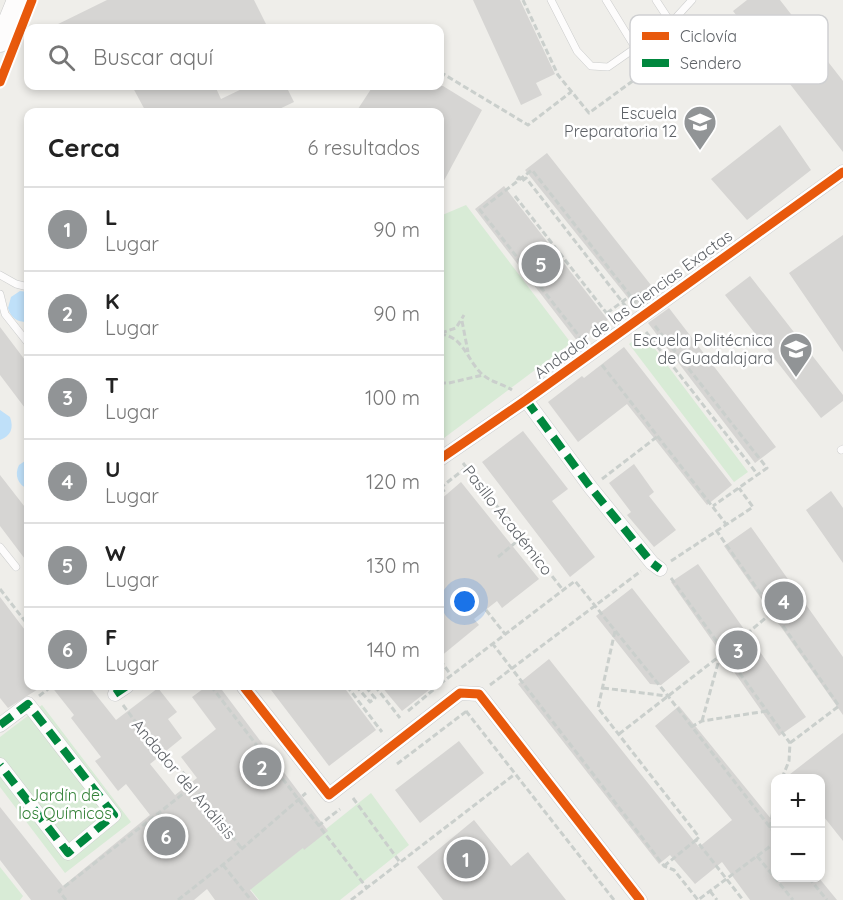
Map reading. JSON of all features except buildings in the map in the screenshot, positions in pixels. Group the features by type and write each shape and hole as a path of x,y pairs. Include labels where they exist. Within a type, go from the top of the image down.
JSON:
{"main road":[{"path":"0,42 17,0"}],"street":[{"name":"Andador de las Ciencias Exactas","path":"444,456 526,400 588,347 644,313 843,172"},
{"path":"526,400 591,488 656,566"},
{"path":"246,690 329,795 460,693 480,694 640,900"},
{"path":"0,725 28,704 114,815 68,853 0,765"}],"lane":[{"path":"551,0 578,51 591,66 608,67 630,53"},
{"path":"606,0 630,39"},
{"path":"656,0 666,15"},
{"path":"678,15 692,0"},
{"path":"0,275 24,286"},
{"path":"0,294 5,314 24,338"},
{"path":"0,547 16,567"}],"path":[{"path":"444,74 528,125 572,92"},
{"path":"607,314 631,298 531,170 480,210 726,524"},
{"path":"515,196 612,321"},
{"path":"644,313 767,468 713,506"},
{"path":"444,332 456,328 464,315"},
{"path":"462,321 469,354"},
{"path":"444,334 461,344 483,375 507,386 526,400"},
{"path":"444,383 483,375"},
{"path":"591,488 658,436"},
{"path":"444,485 467,467"},
{"path":"396,765 466,712 480,694 512,668 595,605 753,507 739,488"},
{"path":"716,530 839,706 790,743"},
{"path":"498,557 521,538"},
{"path":"656,566 667,572 790,743 789,761 784,774"},
{"path":"444,681 575,581 770,828"},
{"path":"0,590 24,620"},
{"path":"486,610 505,634"},
{"path":"619,734 774,611"},
{"path":"615,631 598,708 699,837 664,866"},
{"path":"492,643 664,866 674,870 698,900 771,846"},
{"path":"702,721 720,656"},
{"path":"444,665 452,674"},
{"path":"603,688 668,696"},
{"path":"214,690 366,888"},
{"path":"360,690 370,702 375,698 368,690"},
{"path":"378,690 400,718"},
{"path":"351,691 382,732"},
{"path":"692,727 702,721 767,711"},
{"path":"466,712 614,900"},
{"path":"351,900 515,774"},
{"path":"178,900 242,849 318,782"},
{"path":"66,900 58,891 194,786"},
{"path":"318,826 353,798 399,861"},
{"path":"770,828 771,822"},
{"path":"696,840 743,900"},
{"path":"757,856 793,900"},
{"path":"223,865 251,900"},
{"path":"812,882 827,900"},
{"path":"710,891 717,900"}],"green space":[{"path":"466,205 571,343 444,438 444,214"},
{"path":"643,333 748,472 734,482 629,344"},
{"name":"Jardín de los Químicos","path":"42,705 131,822 65,873 0,787 0,737"},
{"path":"371,793 409,845 340,900 259,900 234,869 271,873"},
{"path":"0,867 23,896 20,900 0,900"}],"water":[{"path":"20,291 24,292 24,322 15,319 11,314 8,308 11,297"},
{"path":"0,410 10,417 12,425 9,434 0,440"},
{"path":"24,462 24,486 17,476 19,465"}],"marked path":[{"path":"526,400 591,488 652,563 660,569"},
{"path":"115,694 121,690"},
{"path":"0,725 28,704 114,815 68,853 0,765"}],"cycle path":[{"path":"0,82 32,0"},
{"path":"444,456 843,172"},
{"path":"246,690 329,795 460,693 479,694 640,900"}],"place":[{"name":"Escuela Preparatoria 12","path":"700,151"},
{"name":"W","path":"541,264"},
{"name":"Escuela Politécnica de Guadalajara","path":"796,378"},
{"name":"U","path":"784,601"},
{"name":"T","path":"738,650"},
{"name":"K","path":"262,767"},
{"name":"F","path":"166,836"},
{"name":"L","path":"466,859"}]}
